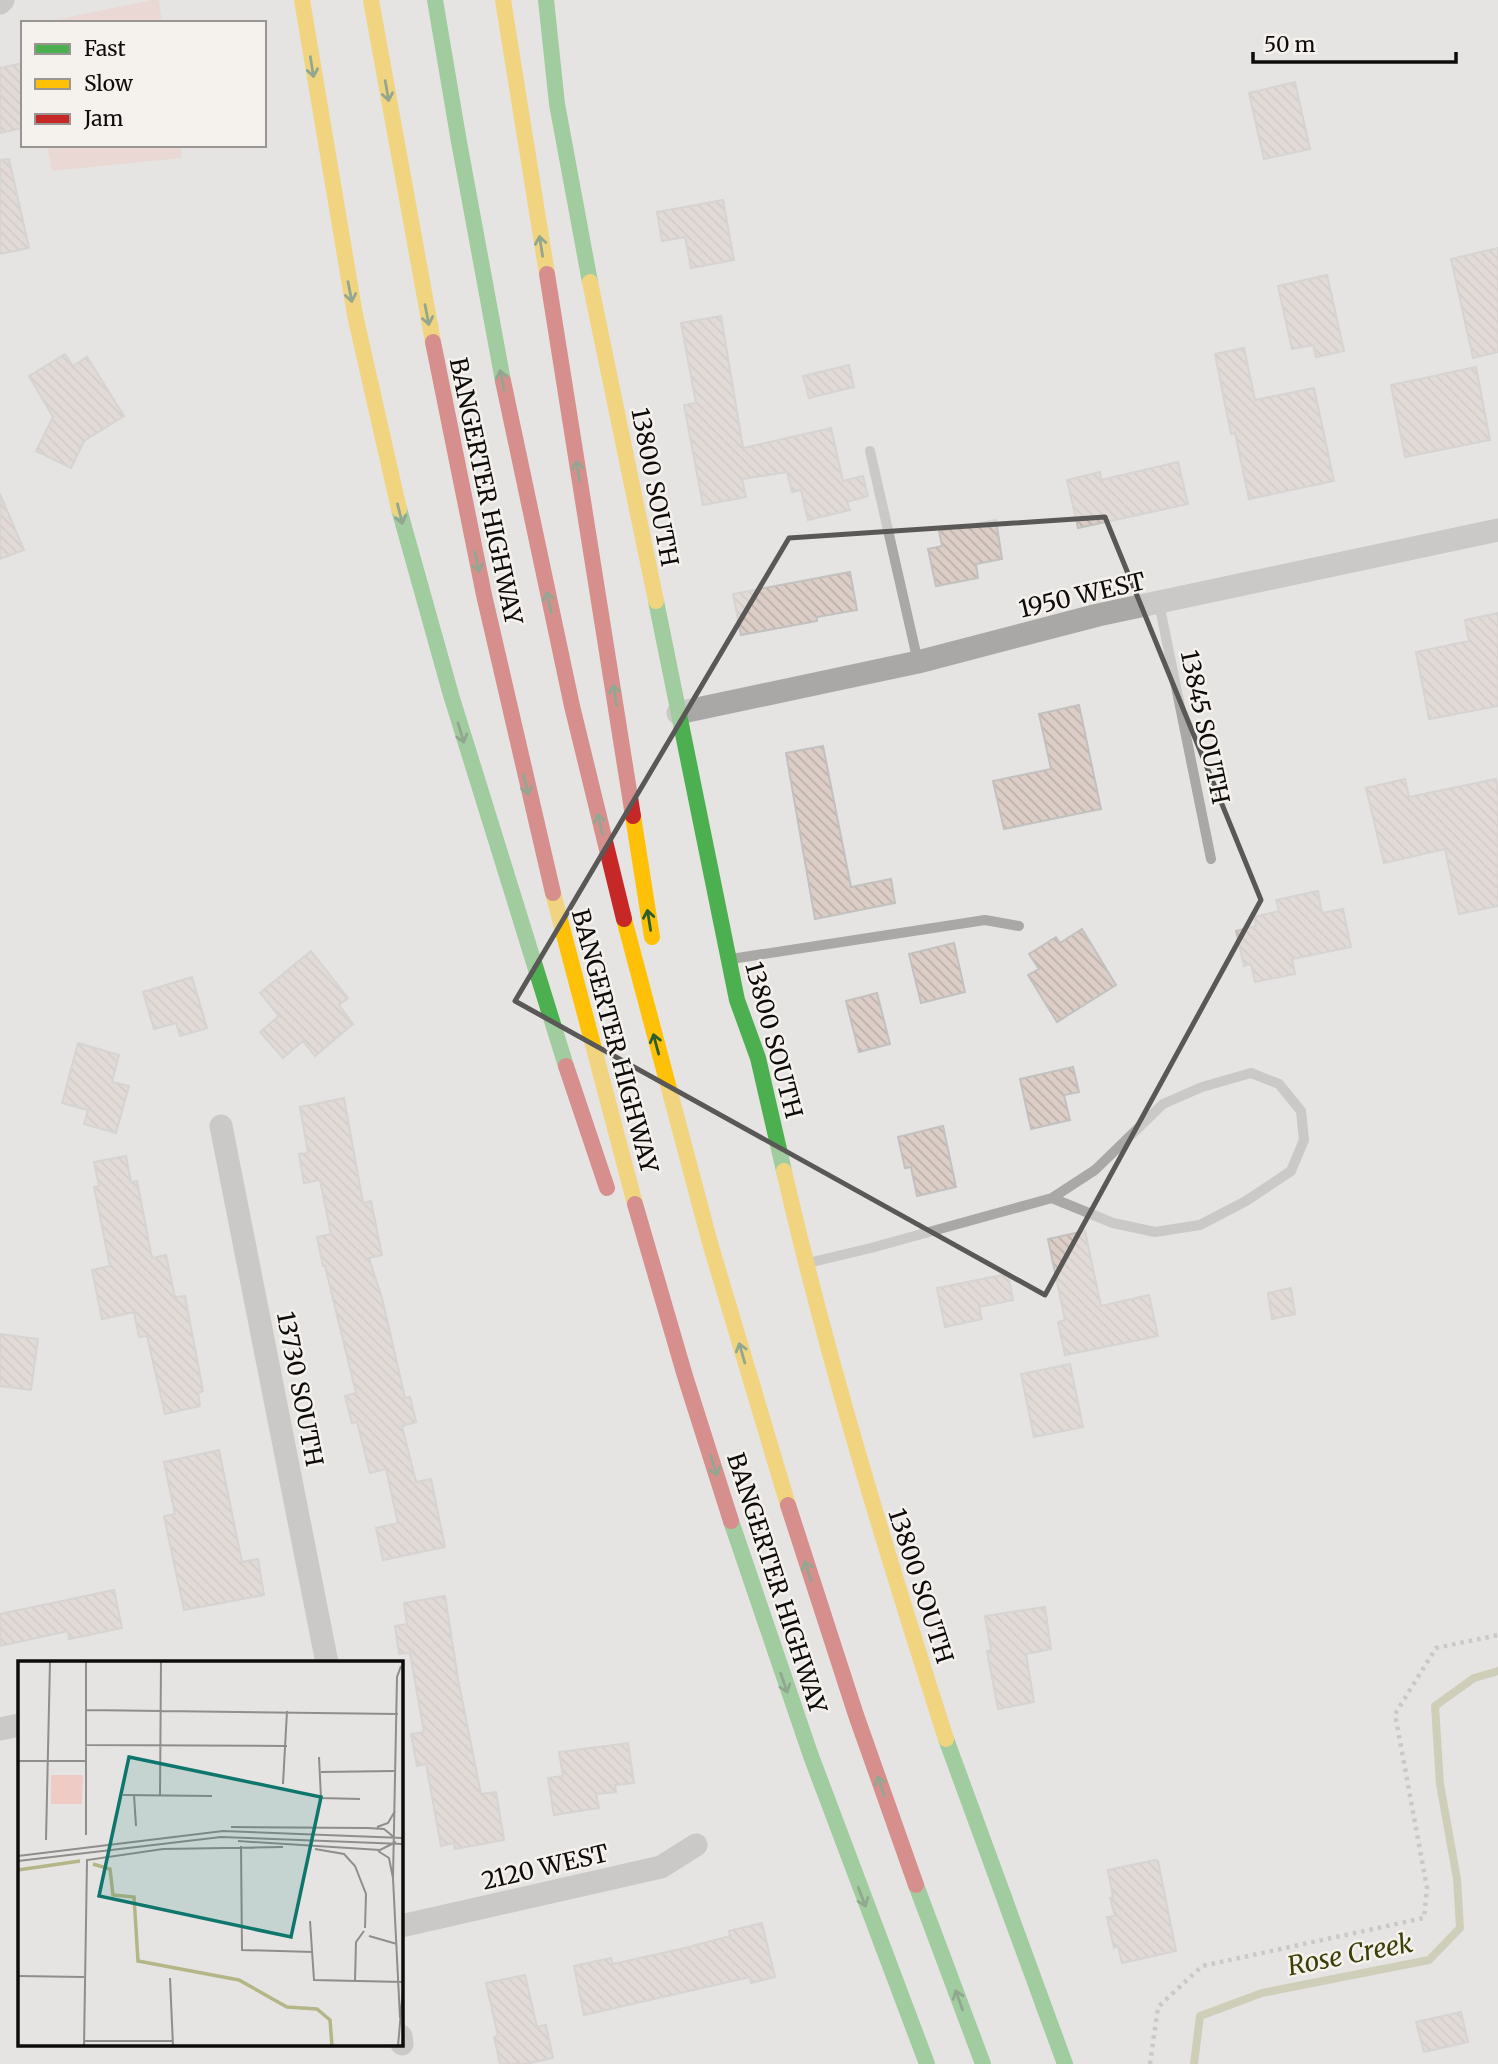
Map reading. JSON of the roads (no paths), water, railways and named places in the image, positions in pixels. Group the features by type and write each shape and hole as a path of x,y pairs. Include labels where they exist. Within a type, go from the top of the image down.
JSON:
{"main road":[{"path":"302,0 349,285 403,527 462,736 560,1050 614,1208"},
{"name":"BANGERTER HIGHWAY","path":"371,0 455,458 525,783 598,1071 694,1401 745,1565 841,1841 927,2064"},
{"name":"BANGERTER HIGHWAY","path":"435,0 474,233 507,404 551,615 628,939 712,1252 828,1632 894,1826 982,2064"},
{"path":"503,0 653,948"},
{"name":"13800 SOUTH","path":"546,0 557,104 568,163 737,1000 758,1058 805,1264 872,1507 945,1735 1065,2064"},
{"path":"662,1000 712,1252"},
{"path":"635,1260 694,1401"}],"street":[{"name":"1950 WEST","path":"678,713 918,662 1098,615 1498,530"},
{"name":"13730 SOUTH","path":"221,1126 327,1661"},
{"path":"0,1729 18,1725"},
{"name":"2120 WEST","path":"402,1926 661,1867 696,1845"}],"lane":[{"path":"870,451 918,662"},
{"name":"13845 SOUTH","path":"1158,603 1211,859"},
{"path":"729,959 985,920 1019,926"},
{"path":"805,1264 1052,1198 1095,1170 1163,1104 1202,1087 1251,1073 1279,1084 1300,1111 1304,1140 1291,1171 1246,1201 1199,1225 1155,1232 1114,1223 1052,1198"}],"waterway":[{"name":"Rose Creek","path":"1194,2064 1200,2016 1262,1993 1429,1960 1460,1928 1457,1879 1440,1784 1435,1706 1474,1678 1498,1671"}]}
